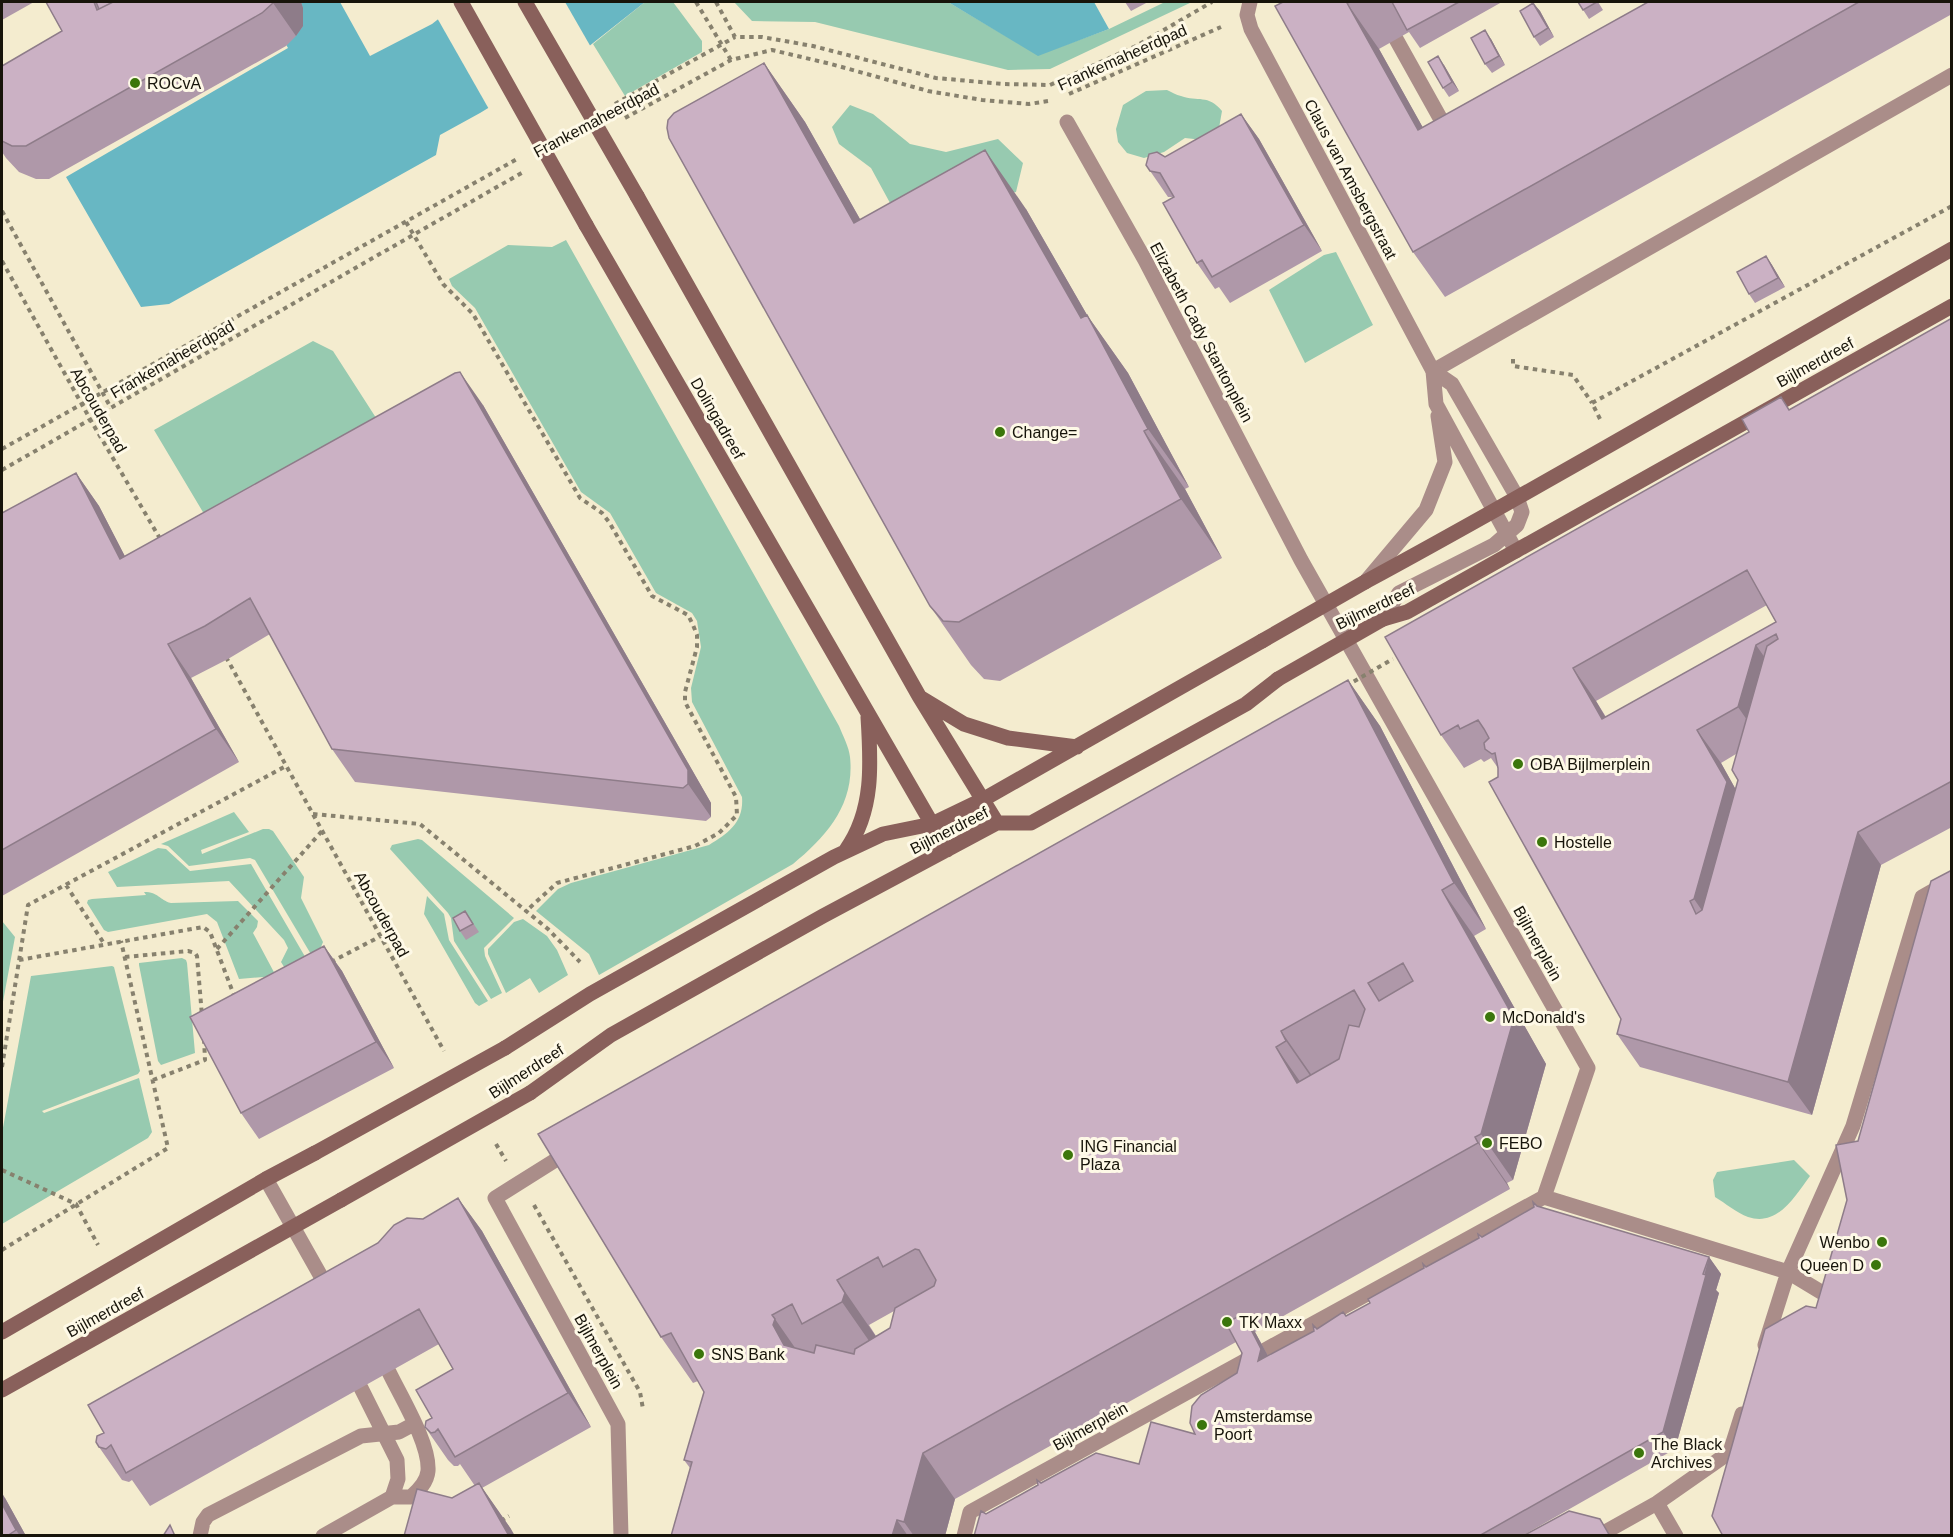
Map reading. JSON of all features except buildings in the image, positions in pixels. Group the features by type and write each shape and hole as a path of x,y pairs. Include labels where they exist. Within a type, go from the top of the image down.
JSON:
{"main road":[{"name":"Dolingadreef","path":"461,2 586,225 947,850"},
{"path":"525,2 919,696 997,823"},
{"name":"Bijlmerdreef","path":"2,1332 266,1179 505,1048 590,994 844,852 883,834 932,824 984,800 1365,582 1496,512 1517,497 1952,249"},
{"name":"Bijlmerdreef","path":"2,1390 530,1093 611,1035 823,916 997,823 1031,823 1246,704 1278,679 1383,619 1407,612 1952,306"},
{"path":"919,696 964,724 1008,738 1077,747"},
{"path":"844,852 857,835 867,800 871,765 868,714"}],"street":[{"name":"Claus van Amsbergstraat","path":"1248,8 1251,29 1433,371"},
{"path":"1396,39 1451,138 1461,132"},
{"path":"1433,371 1952,75"},
{"name":"Elizabeth Cady Stantonplein","path":"1067,122 1144,261 1301,560 1391,716"},
{"path":"1365,582 1426,510 1445,462 1433,371"},
{"path":"1383,619 1399,592 1494,545 1517,525 1522,512 1517,497 1452,384 1433,371"},
{"path":"1436,404 1516,551"},
{"name":"Bijlmerplein","path":"1391,716 1588,1068 1544,1197"},
{"path":"1759,1362 1788,1272 1853,1126 1922,897 1952,880"},
{"path":"520,1181 554,1161"},
{"path":"266,1179 322,1280 344,1298"},
{"name":"Bijlmerplein","path":"520,1181 495,1198 618,1424 621,1536"},
{"path":"1265,1350 1544,1197 1788,1272 1848,1309"},
{"path":"322,1280 323,1300"},
{"name":"Bijlmerplein","path":"964,1536 970,1512 1148,1420 1248,1359"},
{"path":"323,1536 392,1497 411,1497 420,1490 426,1480 428,1470 425,1446 388,1372"},
{"path":"361,1388 397,1460 398,1479 392,1497"},
{"path":"1598,1536 1657,1503 1730,1452 1748,1396"},
{"path":"200,1536 203,1522 208,1515 361,1436 399,1432 414,1424"},
{"path":"420,1490 421,1507"},
{"path":"1657,1503 1676,1536"}],"path":[{"path":"696,2 731,60"},
{"path":"716,2 735,37"},
{"path":"608,108 735,37 762,37 813,46 936,78 1003,84 1050,85 1136,46 1212,2"},
{"name":"Frankemaheerdpad","path":"1068,94 1248,8"},
{"name":"Frankemaheerdpad","path":"615,124 731,60 772,50 928,91 982,100 1029,104 1057,99"},
{"path":"2,449 526,154"},
{"name":"Frankemaheerdpad","path":"2,470 531,168"},
{"path":"2,211 3,217 111,408"},
{"path":"406,222 443,285 473,314 580,498 602,513 609,522 652,596 688,615 697,635 697,647 685,692 686,702 736,797 737,815 719,833 695,846 557,883 525,912"},
{"name":"Abcouderpad","path":"2,261 166,549"},
{"path":"1512,325 1513,366 1573,375 1592,403"},
{"name":"Abcouderpad","path":"226,657 449,1059"},
{"path":"1338,690 1393,659"},
{"path":"2,1067 28,905 286,766"},
{"path":"313,814 420,824 567,947 580,962"},
{"path":"217,949 322,831"},
{"path":"66,885 105,945"},
{"path":"19,960 203,927 210,932 236,1001"},
{"path":"322,968 381,936"},
{"path":"2,1250 168,1148 122,942"},
{"path":"125,957 188,951 195,953 202,1020"},
{"path":"153,1080 205,1060 203,1030"},
{"path":"495,1142 520,1181"},
{"path":"2,1170 76,1204 99,1247"},
{"path":"500,1522 509,1516"}],"green space":[{"path":"645,2 673,2 702,41 702,52 625,96 593,44"},
{"path":"734,2 948,2 1038,55 1109,29 1165,2 1192,2 1050,69 1008,70 815,22 752,21"},
{"path":"1167,90 1187,98 1212,102 1222,111 1219,128 1203,140 1185,138 1164,152 1144,158 1127,153 1118,142 1116,129 1123,105 1146,91"},
{"path":"850,105 873,114 910,144 946,152 998,139 1023,163 1016,192 970,200 902,225 871,168 839,144 832,127"},
{"path":"566,240 839,726 850,757 848,790 836,818 817,842 793,864 599,975 589,954 536,911 558,889 571,883 709,845 734,826 742,806 742,797 692,702 691,688 701,647 697,621 692,613 656,593 610,513 581,492 475,308 452,286 449,279 508,245 552,247"},
{"path":"1336,252 1373,325 1305,363 1269,290 1324,255"},
{"path":"313,341 333,351 389,438 219,539 154,430"},
{"path":"234,812 249,832 201,850 202,854 263,829 273,831 304,877 301,898 323,942 312,956 255,860 250,858 189,866 168,846 161,844"},
{"path":"418,839 514,918 484,948 485,956 502,993 491,999 454,941 451,918 448,913 390,849 392,845"},
{"path":"158,848 166,849 190,871 251,864 307,960 288,973 281,962 288,948 284,940 229,881 117,887 108,872"},
{"path":"144,892 153,893 171,903 238,901 258,921 253,933 276,976 239,979 217,922 207,914 108,932 104,930 87,903 92,899 146,895"},
{"path":"427,896 444,914 449,940 488,1001 479,1006 475,1003 424,914"},
{"path":"523,919 547,936 557,950 568,975 539,993 530,978 506,993 488,954 488,949 514,922"},
{"path":"2,921 15,937 2,1007"},
{"path":"182,958 187,963 195,1053 161,1065 158,1061 139,963"},
{"path":"112,966 140,1071 138,1074 42,1111 44,1113 139,1078 152,1132 148,1138 2,1224 2,1133 31,976"},
{"path":"1794,1160 1810,1176 1792,1200 1777,1214 1759,1219 1748,1217 1715,1197 1713,1180 1717,1172"}],"water":[{"path":"262,2 340,2 370,56 432,24 460,2 645,2 588,47 440,135 436,155 169,304 141,307 66,177 288,48"},
{"path":"948,2 1094,2 1109,29 1038,56"}],"pier":[{"path":"455,2 565,2 592,49 490,111 436,16"}],"place":[{"name":"ROCvA","path":"135,83"},
{"name":"Change=","path":"1000,432"},
{"name":"OBA Bijlmerplein","path":"1518,764"},
{"name":"Hostelle","path":"1542,842"},
{"name":"McDonald's","path":"1490,1017"},
{"name":"FEBO","path":"1487,1143"},
{"name":"ING Financial Plaza","path":"1068,1155"},
{"name":"Wenbo","path":"1882,1242"},
{"name":"Queen D","path":"1876,1265"},
{"name":"TK Maxx","path":"1227,1322"},
{"name":"SNS Bank","path":"699,1354"},
{"name":"Amsterdamse Poort","path":"1202,1425"},
{"name":"The Black Archives","path":"1639,1453"}]}
